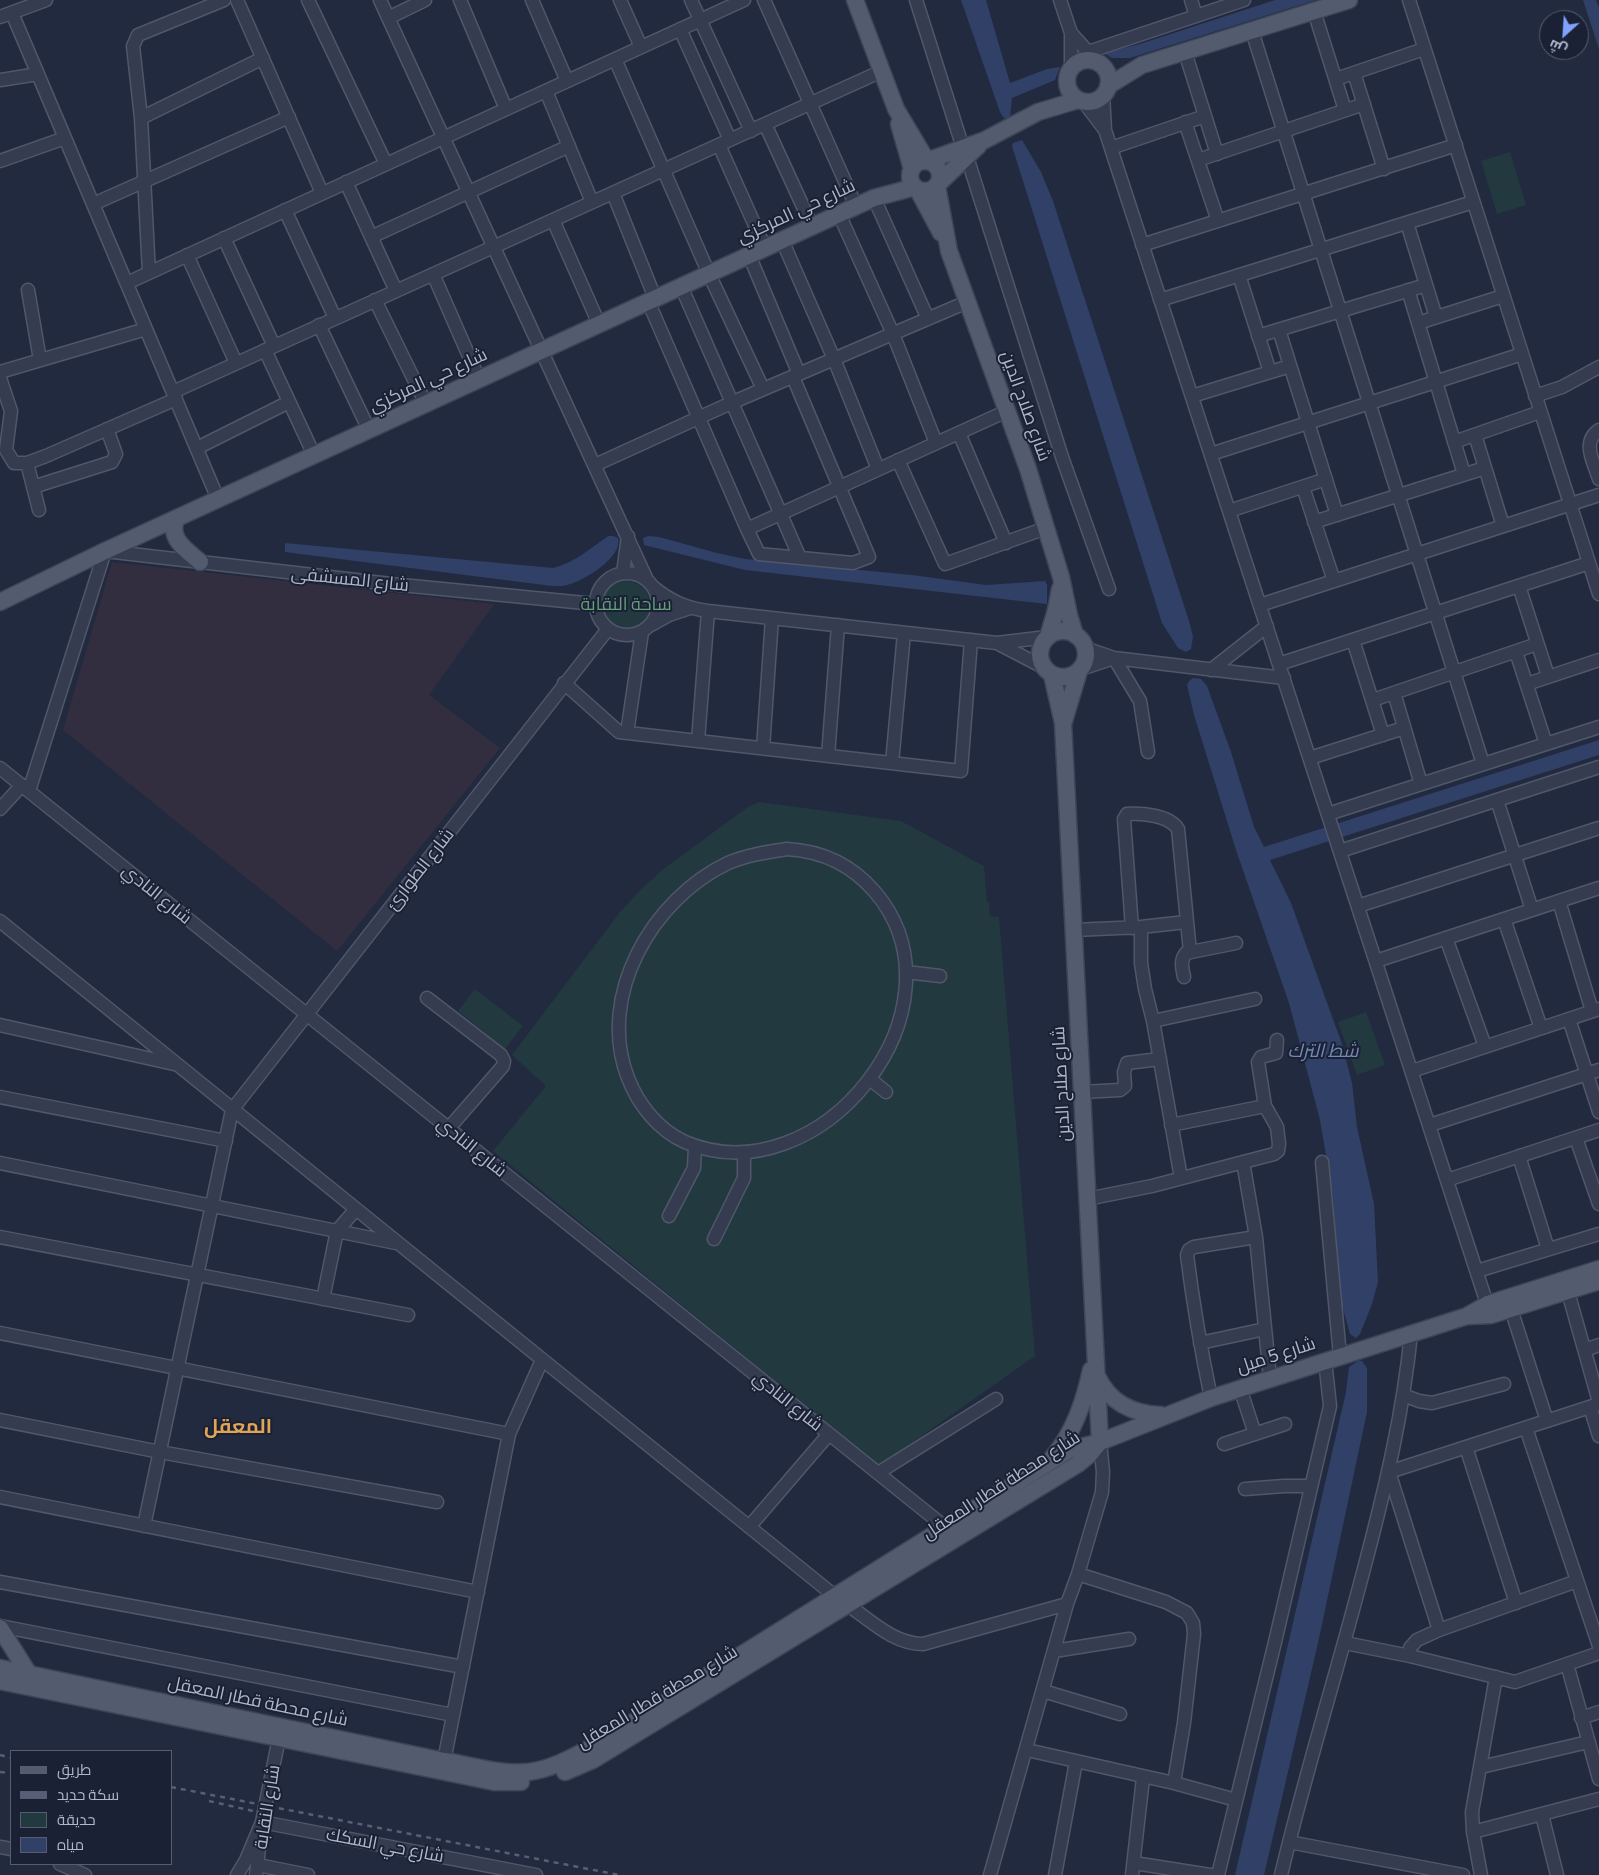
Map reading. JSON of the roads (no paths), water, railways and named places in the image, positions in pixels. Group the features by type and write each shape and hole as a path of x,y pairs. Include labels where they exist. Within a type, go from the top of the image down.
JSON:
{"main road":[{"name":"شارع صلاح الدين","path":"855,0 910,146 914,180 937,218 1028,468 1061,577 1069,615 1080,642"},
{"path":"963,154 918,163 914,180 930,190 937,185 963,154 985,140 1038,112 1081,100 1094,101 1106,90 1142,65 1349,0"},
{"path":"1038,112 1082,61 1096,60 1142,65"},
{"path":"1096,60 1107,72 1106,90"},
{"path":"1069,75 1070,92 1081,100"},
{"name":"شارع صلاح الدين","path":"910,146 927,161"},
{"path":"883,193 902,172 910,146 963,154"},
{"path":"883,193 908,198 937,218 963,154"},
{"path":"927,161 938,168 940,177 937,185"},
{"name":"شارع حي المركزي","path":"0,602 105,551 914,180"},
{"name":"شارع صلاح الدين","path":"937,185 937,218"},
{"path":"177,518 175,527 179,544 200,562"},
{"name":"شارع صلاح الدين","path":"1048,637 1056,610 1061,577"},
{"path":"1061,632 1080,642 1086,655 1080,670 1066,677 1047,671 1040,659 1040,651 1042,644 1048,637 1061,632"},
{"name":"شارع صلاح الدين","path":"1063,723 1080,670"},
{"name":"شارع صلاح الدين","path":"1047,671 1063,723 1100,1442"},
{"name":"شارع 5 ميل","path":"1100,1442 1240,1388 1490,1310 1599,1270"},
{"name":"شارع 5 ميل","path":"1490,1310 1511,1309 1599,1281"},
{"path":"1046,1464 1064,1443 1075,1423 1085,1395 1095,1354"},
{"path":"1096,1374 1106,1392 1122,1405 1151,1415 1164,1416"},
{"name":"شارع محطة قطار المعقل","path":"2,1671 28,1681 279,1738 494,1782 512,1783 538,1779 561,1774 593,1760 842,1601 945,1527 1069,1450 1100,1442"},
{"name":"شارع محطة قطار المعقل","path":"28,1681 444,1761 509,1772 528,1772 548,1767 600,1743 1078,1464 1100,1442"},
{"path":"0,1627 18,1656 28,1681"},
{"path":"2,1671 18,1656"}],"street":[{"path":"46,0 3,15 38,74 218,499"},
{"path":"149,273 141,118 133,46 138,35 224,0"},
{"path":"238,0 322,193"},
{"path":"308,0 386,164"},
{"path":"380,0 657,596 656,616 646,628 627,733"},
{"path":"388,18 425,0"},
{"path":"460,0 506,109"},
{"path":"532,0 566,81"},
{"path":"620,0 641,47"},
{"path":"691,0 751,130"},
{"path":"127,283 744,0"},
{"path":"764,0 856,206"},
{"path":"916,0 963,154 1062,457 1109,589"},
{"path":"1060,0 1071,33 1069,75"},
{"path":"1191,0 1196,16"},
{"path":"1071,33 1096,60 1196,16 1244,0"},
{"path":"1408,0 1540,412 1593,569 1599,594"},
{"path":"1314,11 1346,110"},
{"path":"680,29 765,248"},
{"path":"1252,31 1483,764"},
{"path":"1336,79 1424,49"},
{"path":"1185,52 1217,154"},
{"path":"141,118 263,58"},
{"path":"615,59 709,274 763,390"},
{"path":"0,378 11,411 3,450 14,463 27,463 107,429 236,363 882,71"},
{"path":"1354,73 1384,169"},
{"path":"0,80 38,74"},
{"path":"1106,90 1105,130 1490,1310"},
{"path":"546,91 592,202"},
{"path":"1081,100 1105,130"},
{"path":"1198,160 1364,104"},
{"path":"1111,148 1205,116"},
{"path":"100,201 289,117"},
{"path":"1186,122 1218,221"},
{"path":"765,124 812,226"},
{"path":"0,162 65,138"},
{"path":"1142,245 1456,145"},
{"path":"371,237 569,146"},
{"path":"346,182 396,291"},
{"path":"613,193 652,300 699,418 746,528 760,554 853,563 869,557 839,487 749,255"},
{"path":"883,193 928,319"},
{"path":"1160,300 1473,202"},
{"path":"285,210 335,318"},
{"path":"839,214 894,334 936,443"},
{"path":"553,220 599,324"},
{"path":"1407,223 1436,317"},
{"path":"224,238 289,402 314,455"},
{"path":"782,240 834,359 878,469"},
{"path":"187,255 236,363"},
{"path":"433,274 478,380"},
{"path":"1239,275 1270,372"},
{"path":"1258,336 1426,285"},
{"path":"682,286 731,403 800,558"},
{"path":"28,290 40,360"},
{"path":"1408,290 1464,474"},
{"path":"1418,323 1503,296"},
{"path":"375,300 426,404"},
{"path":"595,465 731,403 967,302"},
{"path":"319,325 368,430"},
{"path":"0,372 146,329"},
{"path":"1279,330 1337,515"},
{"path":"1211,454 1522,354"},
{"path":"1192,396 1290,366"},
{"path":"1535,396 1569,384 1599,367"},
{"path":"197,448 289,402"},
{"path":"746,528 1007,411"},
{"path":"1454,442 1540,412"},
{"path":"33,487 112,462 116,454 107,429"},
{"path":"1599,430 1591,438 1588,446 1599,479"},
{"path":"959,433 1006,543"},
{"path":"1475,435 1503,526"},
{"path":"898,460 945,564 1046,528"},
{"path":"27,463 39,510"},
{"path":"1314,522 1485,468"},
{"path":"1229,511 1326,479"},
{"path":"1302,487 1334,581"},
{"path":"1260,605 1599,495"},
{"path":"623,573 628,536"},
{"path":"0,809 25,788 105,551"},
{"name":"شارع المسشفى","path":"105,551 391,584 595,604"},
{"path":"1279,664 1518,586 1593,569"},
{"path":"690,608 669,615 634,635 625,636 616,634 601,622 595,604 597,595 606,580 623,573 640,576 670,599 690,608 708,611 997,643 1048,637"},
{"path":"1518,586 1548,676"},
{"path":"698,741 708,611"},
{"path":"762,748 772,618"},
{"path":"828,756 838,625"},
{"path":"1211,670 1267,626"},
{"name":"شارع الطوارئ","path":"232,1110 608,629"},
{"path":"892,763 904,632"},
{"path":"564,683 619,732 961,771 972,640"},
{"path":"1353,640 1384,735"},
{"path":"1080,642 1114,658 1284,678"},
{"path":"997,643 1047,671"},
{"path":"1373,700 1537,644"},
{"path":"1516,652 1546,744"},
{"path":"1080,670 1114,658"},
{"path":"1114,658 1140,701 1148,752"},
{"path":"1527,684 1599,660"},
{"path":"1394,693 1421,784"},
{"path":"1328,814 1599,727"},
{"path":"1310,758 1404,728"},
{"path":"1340,851 1599,767"},
{"name":"شارع النادي","path":"0,768 945,1527"},
{"path":"1497,800 1532,910"},
{"path":"1181,1178 1153,1021 1142,974 1124,819 1127,814 1147,813 1171,823 1178,829 1190,952"},
{"path":"1358,906 1599,828"},
{"path":"787,849 804,850 842,863 858,875 882,901 892,917 900,935 906,972 902,1012 889,1049 870,1079 841,1111 810,1130 774,1146 744,1152 717,1151 680,1140 664,1128 637,1100 623,1065 619,1046 618,1028 622,991 637,954 658,922 682,895 697,882 729,863 766,852 787,849"},
{"path":"1376,961 1599,888"},
{"path":"1412,1071 1596,1010 1559,901"},
{"path":"1504,919 1541,1028"},
{"path":"0,921 749,1527 842,1601 902,1641 912,1644 923,1644 1066,1604"},
{"path":"1074,930 1136,928 1186,922"},
{"path":"1446,938 1485,1046"},
{"path":"1184,977 1181,963 1182,957 1186,953 1236,943"},
{"path":"906,972 940,976"},
{"path":"427,998 501,1055 504,1061 503,1066 448,1128"},
{"path":"1153,1021 1255,999"},
{"path":"1569,1018 1593,1072 1599,1112"},
{"path":"0,1025 176,1064"},
{"path":"1087,1199 1152,1186 1274,1154 1278,1151 1277,1127 1265,1106 1258,1062 1261,1057 1276,1053 1277,1040"},
{"path":"1082,1092 1120,1090 1125,1086 1124,1072 1127,1064 1160,1059"},
{"path":"1430,1126 1593,1072"},
{"path":"870,1079 886,1092"},
{"path":"0,1097 226,1140"},
{"path":"1171,1125 1265,1106"},
{"path":"144,1526 232,1110"},
{"path":"1448,1180 1599,1130"},
{"path":"1576,1138 1599,1204"},
{"path":"669,1216 694,1168 695,1146"},
{"path":"714,1240 744,1178 744,1152"},
{"path":"1520,1156 1548,1249"},
{"path":"1243,1162 1256,1237 1270,1378"},
{"path":"1218,1875 1330,1406 1332,1358 1322,1162"},
{"path":"0,1163 398,1244"},
{"path":"323,1299 337,1231 356,1209"},
{"path":"1477,1271 1599,1234"},
{"path":"0,1237 408,1315"},
{"path":"1211,1398 1200,1343 1187,1255 1189,1250 1194,1247 1256,1237"},
{"path":"1568,1292 1585,1350 1596,1405 1599,1436"},
{"path":"1511,1309 1547,1421"},
{"path":"1200,1343 1265,1329"},
{"path":"0,1332 509,1434"},
{"path":"1281,1875 1390,1472 1411,1334"},
{"path":"1585,1350 1599,1345"},
{"path":"444,1761 509,1434 542,1360"},
{"path":"1403,1395 1432,1404 1504,1384"},
{"path":"1240,1388 1255,1434"},
{"path":"878,1473 996,1399"},
{"path":"1390,1472 1596,1405"},
{"path":"0,1420 160,1452 438,1502"},
{"path":"1224,1444 1285,1424"},
{"path":"1526,1428 1599,1646"},
{"path":"749,1527 829,1434"},
{"path":"990,1875 1066,1604 1078,1574 1102,1492 1103,1472 1100,1442"},
{"path":"1466,1447 1516,1603"},
{"path":"1390,1472 1439,1630"},
{"path":"1245,1489 1311,1486"},
{"path":"0,1498 478,1592"},
{"path":"1078,1574 1166,1602 1186,1613 1193,1623 1194,1634 1185,1714 1174,1783"},
{"path":"1410,1656 1410,1648 1417,1640 1439,1630 1577,1581"},
{"path":"0,1582 463,1667"},
{"path":"0,1627 453,1715"},
{"path":"1054,1651 1129,1639"},
{"path":"1345,1643 1410,1656 1515,1682 1599,1654"},
{"path":"1567,1664 1599,1779"},
{"path":"1481,1875 1473,1832 1474,1798 1496,1677"},
{"path":"1043,1691 1120,1714"},
{"path":"1581,1718 1599,1712"},
{"name":"شارع النقابة","path":"257,1870 262,1822 279,1738"},
{"path":"1481,1767 1588,1742"},
{"path":"1026,1750 1144,1778 1174,1783 1236,1800"},
{"path":"1055,1875 1076,1762"},
{"path":"1144,1778 1133,1869 1210,1875"},
{"path":"1473,1832 1599,1800"},
{"path":"1542,1815 1557,1875"},
{"path":"237,1875 246,1860 262,1822"},
{"name":"شارع حي السكك","path":"262,1822 481,1870 536,1875"},
{"path":"1289,1842 1463,1875"},
{"path":"62,1865 84,1875"},
{"path":"257,1870 308,1875"}],"water":[{"path":"961,0 986,0 1010,83 1047,69 1060,67 1055,80 1012,98 1010,118 1007,120 1000,112"},
{"path":"1275,0 1316,0 1130,58 1112,58 1103,53 1140,44"},
{"path":"1583,0 1596,0 1599,8 1599,49 1589,18 1589,10 1586,10"},
{"path":"1022,140 1041,172 1053,201 1190,624 1193,637 1191,649 1186,652 1178,648 1162,623 1012,146 1013,143"},
{"path":"608,536 618,538 618,546 608,561 591,574 574,583 558,586 285,552 285,543 553,568 575,559"},
{"path":"648,536 659,537 745,559 912,575 986,585 1045,581 1047,585 1047,604 745,570 644,545 643,538"},
{"name":"شط الترك","path":"1193,678 1201,679 1207,686 1231,752 1254,827 1264,847 1599,740 1599,755 1270,860 1291,903 1342,1044 1352,1083 1357,1127 1374,1204 1378,1282 1372,1304 1360,1334 1356,1338 1350,1334 1342,1305 1337,1268 1333,1196 1320,1120 1289,1003 1236,850 1194,715 1187,685"},
{"path":"1358,1361 1362,1361 1367,1368 1367,1412 1318,1643 1264,1875 1235,1875 1346,1392 1349,1367"}],"railway":[{"path":"0,1755 10,1758"},
{"path":"0,1772 10,1773"},
{"path":"172,1787 619,1875"},
{"path":"209,1801 262,1813"}],"district":[{"name":"المعقل","path":"238,1426"}],"park label":[{"name":"ساحة النقابة","path":"626,604"}]}
